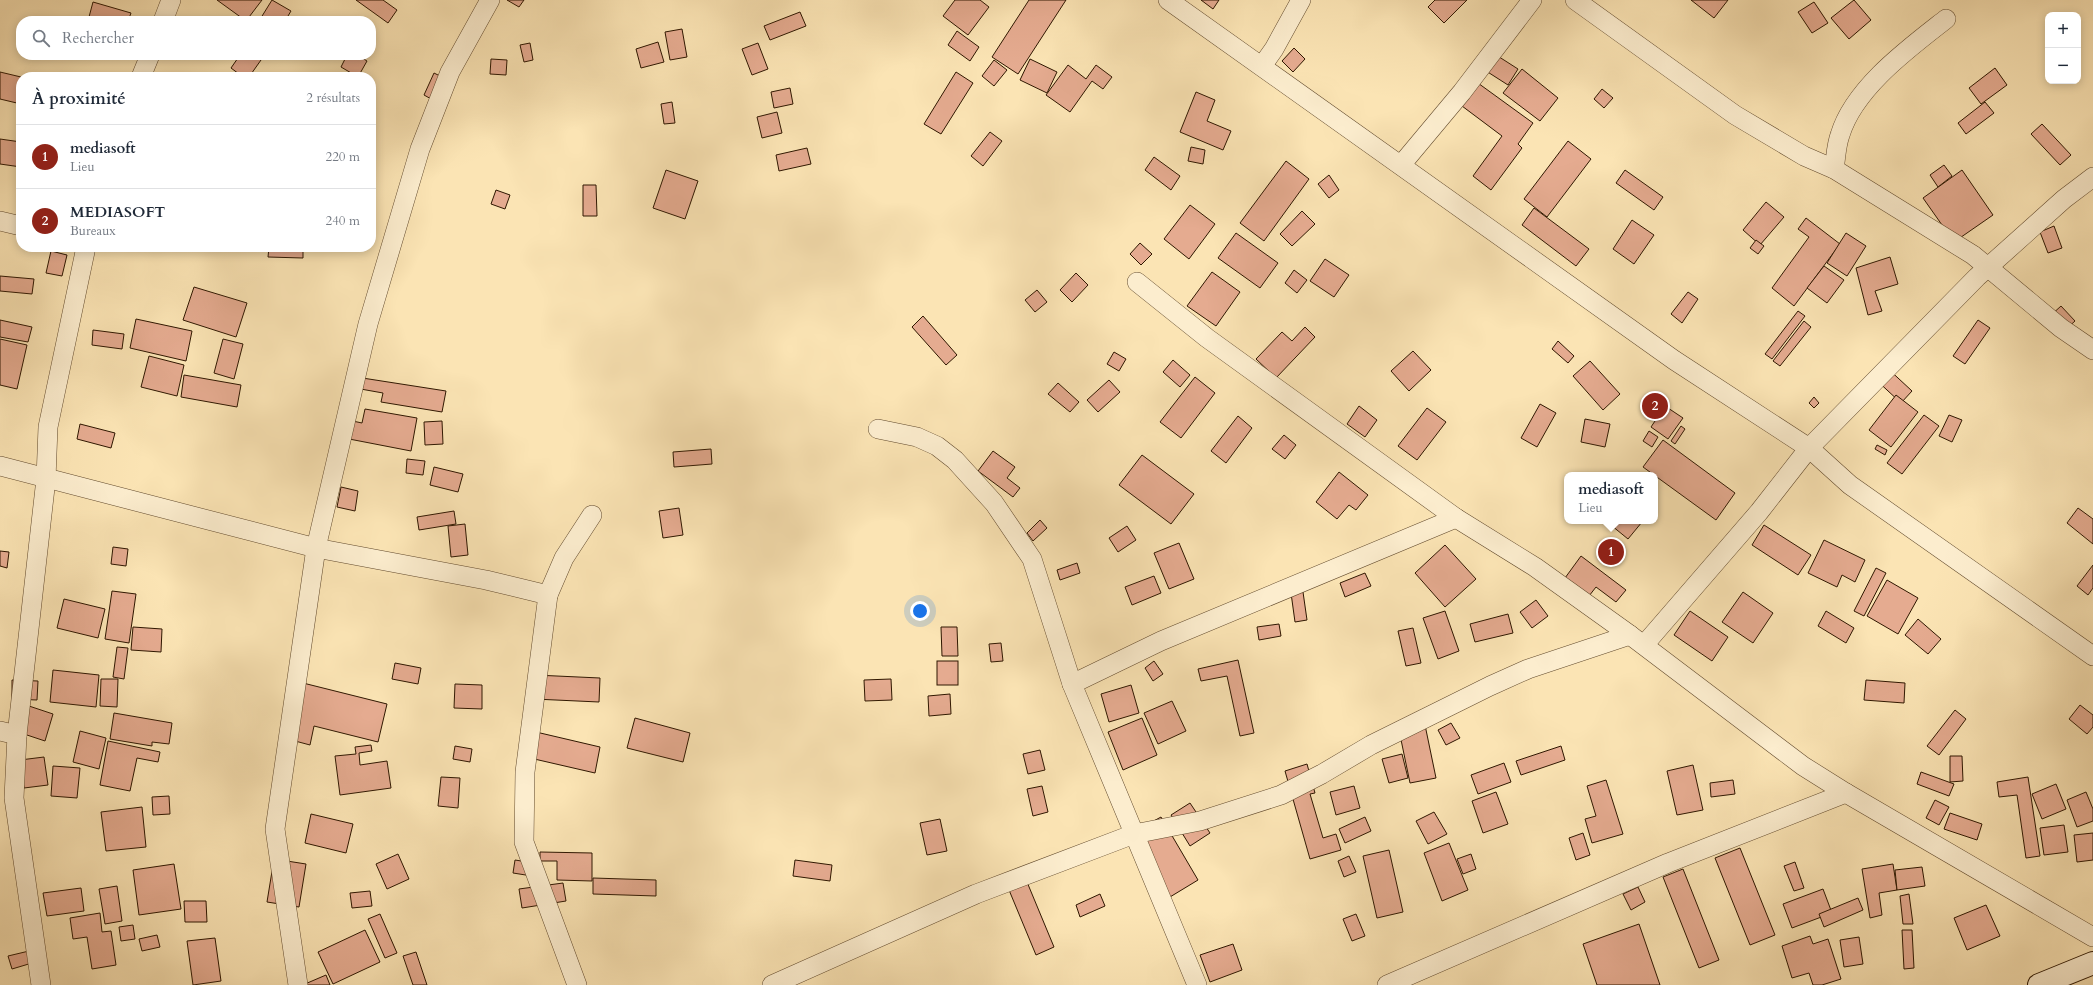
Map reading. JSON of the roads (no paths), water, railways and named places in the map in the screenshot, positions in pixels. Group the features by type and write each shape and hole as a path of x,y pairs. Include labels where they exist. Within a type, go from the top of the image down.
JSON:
{"street":[{"path":"165,16 171,0"},
{"path":"298,985 274,829 316,548 368,324 420,150 450,72 490,0"},
{"path":"1168,0 1674,360 1809,448 1850,485 2093,656"},
{"path":"1262,66 1274,49 1301,0"},
{"path":"1401,166 1462,92 1532,0"},
{"path":"1574,0 1735,115 1804,156 1834,169 1973,255 2061,328 2093,350"},
{"path":"1834,169 1840,135 1849,114 1896,58 1946,19"},
{"path":"143,72 148,60"},
{"path":"772,985 976,894 1134,834 1200,821 1281,795 1322,774 1371,745 1490,686 1541,664 1637,640 1759,512 1809,448 1936,318 2064,199 2093,177"},
{"path":"0,221 16,225"},
{"path":"41,985 14,798 8,733 46,478 48,427 85,252"},
{"path":"1137,282 1207,338 1456,518 1535,567 1637,640 1803,766 1846,793 2093,937"},
{"path":"878,429 917,437 938,446 955,460 994,503 1032,559 1072,684 1197,985"},
{"path":"0,466 316,548 486,580 548,595"},
{"path":"577,985 524,842 525,772 548,595 564,558 592,515"},
{"path":"1072,684 1161,641 1456,518"},
{"path":"1388,985 1668,863 1846,793"},
{"path":"2039,985 2093,963"}],"place":[{"name":"MEDIASOFT","path":"1655,406"},
{"name":"mediasoft","path":"1611,552"}]}
